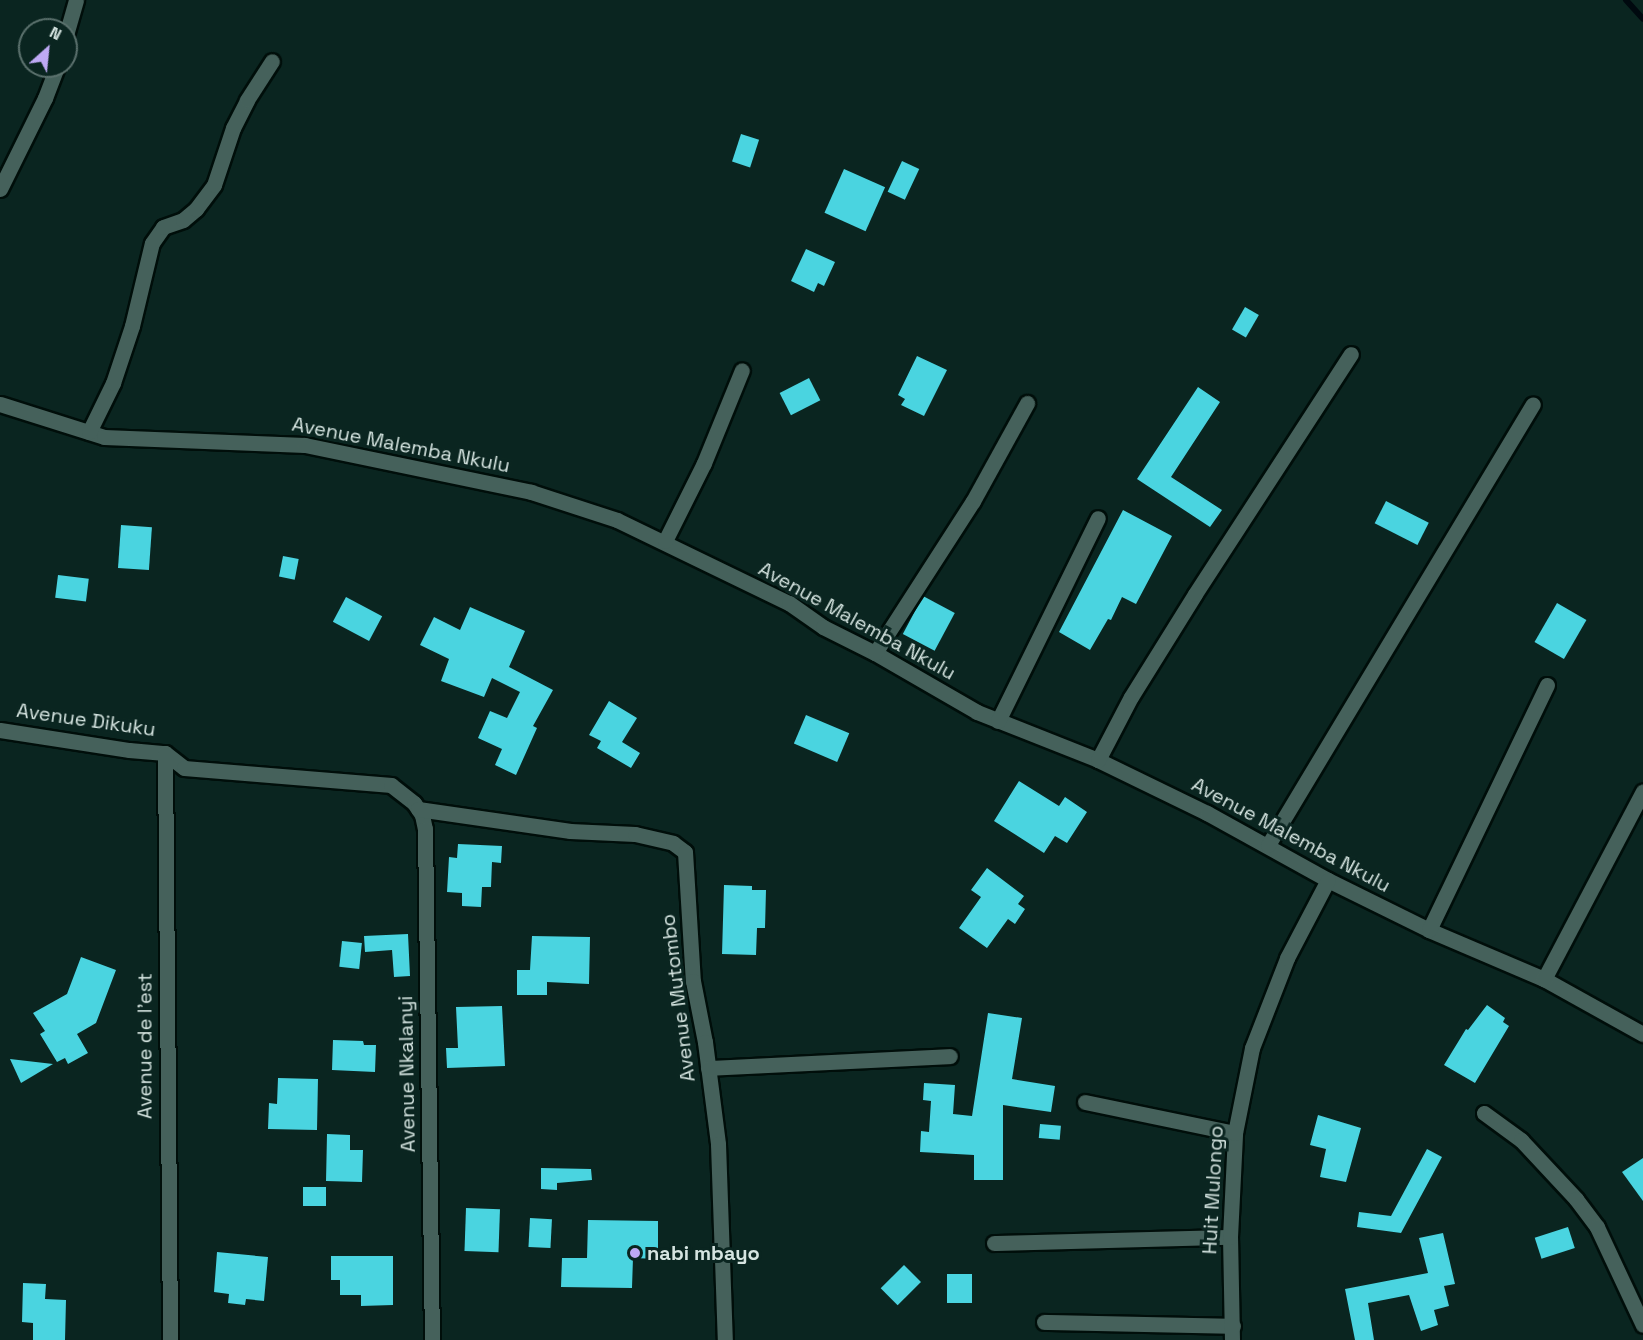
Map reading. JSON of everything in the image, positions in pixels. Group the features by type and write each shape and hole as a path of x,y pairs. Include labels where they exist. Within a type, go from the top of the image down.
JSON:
{"street":[{"path":"71,18 76,0"},
{"path":"89,432 113,383 132,326 152,243 163,227 183,220 196,209 214,185 233,128 247,100 272,62"},
{"path":"0,189 52,78"},
{"path":"1098,760 1131,697 1183,613 1351,354"},
{"path":"665,541 704,463 742,370"},
{"path":"875,653 973,501 1027,403"},
{"name":"Avenue Malemba Nkulu","path":"0,404 113,438 305,445 551,497 616,520 665,541 802,610 823,627 875,653 956,701 1098,760 1268,845 1328,880 1429,930 1544,979 1643,1034"},
{"path":"1268,845 1533,404"},
{"path":"998,720 1098,518"},
{"path":"1429,930 1547,685"},
{"name":"Avenue Dikuku","path":"0,730 101,747 165,753"},
{"path":"165,753 184,768 248,775 292,775 362,784 392,785 418,808"},
{"name":"Avenue de l'est","path":"165,753 170,1340"},
{"path":"1544,979 1643,791"},
{"name":"Avenue Mutombo","path":"418,808 570,831 635,834 660,839 681,848 687,856 689,939 718,1144 725,1340"},
{"name":"Avenue Nkalanyi","path":"418,808 425,829 432,1340"},
{"name":"Huit Mulongo","path":"1233,1333 1230,1237 1234,1133 1252,1048 1261,1019 1287,958 1328,880"},
{"path":"708,1068 950,1056"},
{"path":"1085,1102 1234,1133"},
{"path":"1484,1113 1521,1140 1552,1170 1576,1199 1597,1227 1643,1325"},
{"path":"994,1243 1230,1237"},
{"path":"1044,1322 1233,1333"}],"building":[{"path":"741,134 759,140 750,167 732,162"},
{"path":"902,161 919,169 905,200 888,192"},
{"path":"844,169 885,187 866,231 824,213"},
{"path":"806,249 835,262 824,286 818,283 814,292 791,281"},
{"path":"1245,307 1259,315 1246,338 1232,330"},
{"path":"917,356 947,370 924,416 901,405 905,399 898,395"},
{"path":"809,378 820,400 791,415 780,393"},
{"path":"1198,387 1220,402 1171,477 1222,510 1210,527 1137,479"},
{"path":"1386,501 1429,523 1417,545 1375,523"},
{"path":"1123,510 1172,536 1136,604 1122,597 1111,620 1108,619 1090,650 1059,632"},
{"path":"121,525 152,527 149,570 118,568"},
{"path":"283,556 299,559 295,580 279,577"},
{"path":"58,575 89,579 86,602 55,598"},
{"path":"923,596 955,613 935,651 903,634"},
{"path":"346,597 382,616 369,641 333,622"},
{"path":"1557,603 1586,620 1564,659 1534,642"},
{"path":"470,607 525,631 509,667 553,690 533,726 537,728 516,775 495,765 502,749 478,738 490,711 507,718 520,692 492,678 484,697 441,681 449,659 420,645 434,617 460,630"},
{"path":"609,701 637,718 622,742 640,753 631,768 597,748 601,741 589,735"},
{"path":"806,715 849,733 837,762 794,744"},
{"path":"1019,781 1059,806 1065,797 1087,812 1067,843 1055,836 1044,853 994,821"},
{"path":"458,844 502,846 501,863 492,862 491,887 482,887 481,907 462,906 462,893 447,892 449,857 457,858"},
{"path":"987,868 1024,896 1018,904 1025,909 1015,924 1008,919 987,948 959,928 981,897 971,890"},
{"path":"724,885 752,886 752,890 766,890 765,928 757,928 756,955 722,954"},
{"path":"408,934 410,976 394,977 392,950 365,952 364,936"},
{"path":"532,936 590,937 589,984 547,982 547,995 517,995 517,970 530,970"},
{"path":"342,941 362,943 359,969 339,967"},
{"path":"81,957 116,970 96,1023 77,1034 88,1053 68,1064 65,1058 57,1062 40,1034 45,1031 33,1013 67,994"},
{"path":"1487,1005 1505,1018 1503,1022 1509,1026 1475,1083 1444,1065 1466,1029 1468,1030"},
{"path":"502,1006 505,1066 447,1068 446,1048 458,1048 456,1007"},
{"path":"988,1013 1022,1018 1012,1079 1055,1086 1051,1112 1003,1105 1003,1180 974,1180 974,1155 920,1152 921,1131 929,1132 931,1101 923,1100 924,1083 955,1085 953,1114 972,1116"},
{"path":"333,1040 363,1041 364,1045 376,1045 375,1072 332,1070"},
{"path":"10,1059 53,1064 21,1083"},
{"path":"278,1078 318,1079 317,1130 268,1129 269,1103 277,1104"},
{"path":"1318,1115 1361,1128 1346,1182 1320,1177 1326,1149 1310,1145"},
{"path":"1040,1124 1061,1126 1060,1140 1039,1138"},
{"path":"327,1134 350,1135 350,1150 363,1150 362,1182 326,1181"},
{"path":"1427,1149 1442,1157 1401,1233 1357,1227 1359,1212 1391,1216"},
{"path":"1643,1158 1643,1201 1622,1172"},
{"path":"541,1168 591,1169 592,1180 557,1183 557,1190 541,1189"},
{"path":"303,1187 326,1187 326,1206 303,1206"},
{"path":"466,1208 500,1209 498,1252 464,1251"},
{"path":"530,1218 552,1219 550,1248 528,1247"},
{"name":"nabi mbayo","path":"588,1220 658,1221 658,1259 633,1258 632,1288 561,1287 562,1258 587,1258"},
{"path":"1568,1227 1575,1248 1542,1259 1535,1238"},
{"path":"1443,1233 1455,1284 1444,1286 1449,1306 1434,1310 1438,1325 1421,1331 1409,1295 1368,1303 1374,1340 1355,1340 1345,1289 1428,1273 1419,1238"},
{"path":"217,1252 268,1257 264,1301 246,1299 245,1305 228,1303 229,1294 214,1292"},
{"path":"331,1256 393,1256 393,1305 361,1306 361,1295 340,1295 340,1280 331,1280"},
{"path":"904,1265 921,1282 898,1305 881,1288"},
{"path":"947,1274 972,1274 972,1303 947,1303"},
{"path":"23,1283 46,1284 45,1299 66,1300 65,1340 33,1340 33,1323 22,1322"}],"waterway":[{"path":"1626,0 1643,19"}],"place":[{"name":"nabi mbayo","path":"635,1253"}]}
